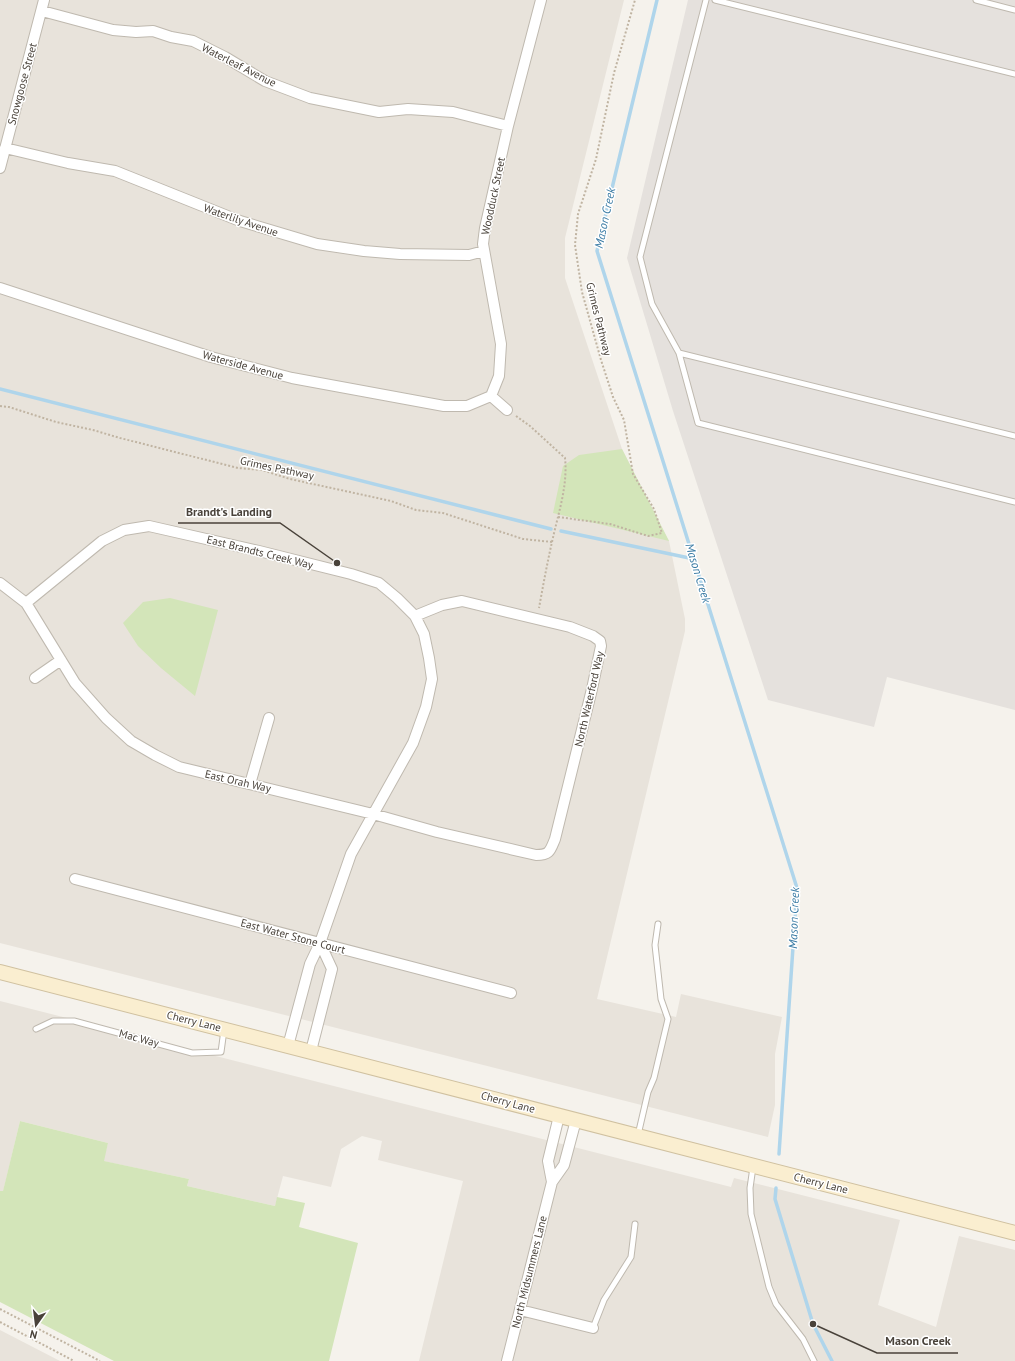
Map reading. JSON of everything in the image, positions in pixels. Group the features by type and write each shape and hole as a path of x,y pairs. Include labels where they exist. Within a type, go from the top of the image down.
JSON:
{"main road":[{"name":"Cherry Lane","path":"0,972 1015,1233"}],"street":[{"name":"Snowgoose Street","path":"0,168 44,0"},
{"name":"Woodduck Street","path":"491,396 499,376 501,344 483,244 485,228 508,126 541,0"},
{"name":"Waterleaf Avenue","path":"42,10 114,30 136,32 153,31 171,37 193,41 226,57 265,81 310,98 379,112 408,109 453,112 508,126"},
{"name":"Waterlily Avenue","path":"5,148 68,163 115,172 240,221 316,244 364,252 400,254 469,255 484,251"},
{"name":"Waterside Avenue","path":"0,288 211,357 292,378 444,406 466,406 491,396"},
{"path":"491,396 507,410"},
{"name":"East Brandts Creek Way","path":"26,603 102,541 124,530 149,526 351,574 379,584 398,598 415,616 424,634 432,679 426,707 413,743 351,854 320,943 310,964 288,1046"},
{"name":"East Orah Way","path":"0,583 26,603 75,683 106,718 131,740 179,767 373,814 437,832 536,855 545,855 550,851"},
{"name":"North Waterford Way","path":"415,616 442,605 462,601 570,627 594,636 600,641 601,646 592,689 559,824 550,851"},
{"path":"35,678 61,660"},
{"path":"250,784 269,718"},
{"name":"East Water Stone Court","path":"75,879 511,993"},
{"path":"311,1051 332,969 320,943"},
{"name":"North Midsummers Lane","path":"552,1182 548,1161 559,1116"},
{"name":"North Midsummers Lane","path":"507,1361 552,1182 564,1165 576,1120"},
{"path":"520,1310 593,1328"}],"lane":[{"path":"706,0 640,257 652,304 679,353 698,424 1015,502"},
{"path":"715,0 1015,74"},
{"path":"742,7 743,0"},
{"path":"976,0 1015,10"},
{"path":"679,353 1015,436"},
{"path":"638,1136 648,1092 654,1078 668,1019 661,999 655,945 658,924"},
{"name":"Mac Way","path":"36,1028 53,1021 74,1021 192,1053 220,1052 224,1029"},
{"path":"754,1166 750,1188 752,1214 769,1287 776,1304 786,1319 803,1339 814,1361"},
{"path":"593,1328 604,1300 632,1257 635,1224"}],"path":[{"name":"Grimes Pathway","path":"558,517 610,524 648,536 662,533 654,509 633,474 624,420 613,397 603,367 582,292 575,245 578,214 596,159 614,73 635,0"},
{"name":"Grimes Pathway","path":"0,406 9,407 56,422 93,430 238,468 262,470 290,479 391,501 416,510 443,513 523,538 552,542"},
{"path":"507,410 530,426 565,458 566,469 558,517 536,619"},
{"path":"0,1309 100,1361"},
{"path":"0,1322 74,1361"}],"shaded area":[{"path":"0,0 624,0 565,238 565,278 622,449 669,541 685,619 685,631 597,999 676,1017 681,994 782,1017 775,1054 775,1105 768,1137 0,943"},
{"path":"688,0 1015,0 1015,710 887,677 874,727 768,700 673,411 627,258"},
{"path":"0,1001 731,1187 734,1178 900,1220 878,1305 936,1327 959,1236 1015,1250 1015,1361 419,1361 463,1181 378,1160 382,1141 362,1136 341,1149 331,1187 283,1176 275,1206 187,1186 189,1179 103,1161 108,1143 20,1121 3,1192 0,1191"},
{"path":"0,1330 60,1361 0,1361"}],"green space":[{"path":"622,449 669,541 553,513 563,466 579,455"},
{"path":"170,598 218,610 195,696 161,668 138,646 123,623 143,602"},
{"path":"20,1121 108,1143 104,1161 189,1179 187,1186 275,1206 277,1197 305,1203 299,1227 358,1243 329,1361 114,1361 0,1302 0,1191 3,1191"}],"waterway":[{"name":"Mason Creek","path":"657,0 597,251 797,888 779,1154"},
{"path":"0,389 551,529"},
{"path":"561,531 694,559"},
{"name":"Mason Creek","path":"776,1188 775,1199 813,1324 832,1361"}],"place":[{"name":"Brandt's Landing","path":"337,563"},
{"name":"Mason Creek","path":"813,1324"}]}
